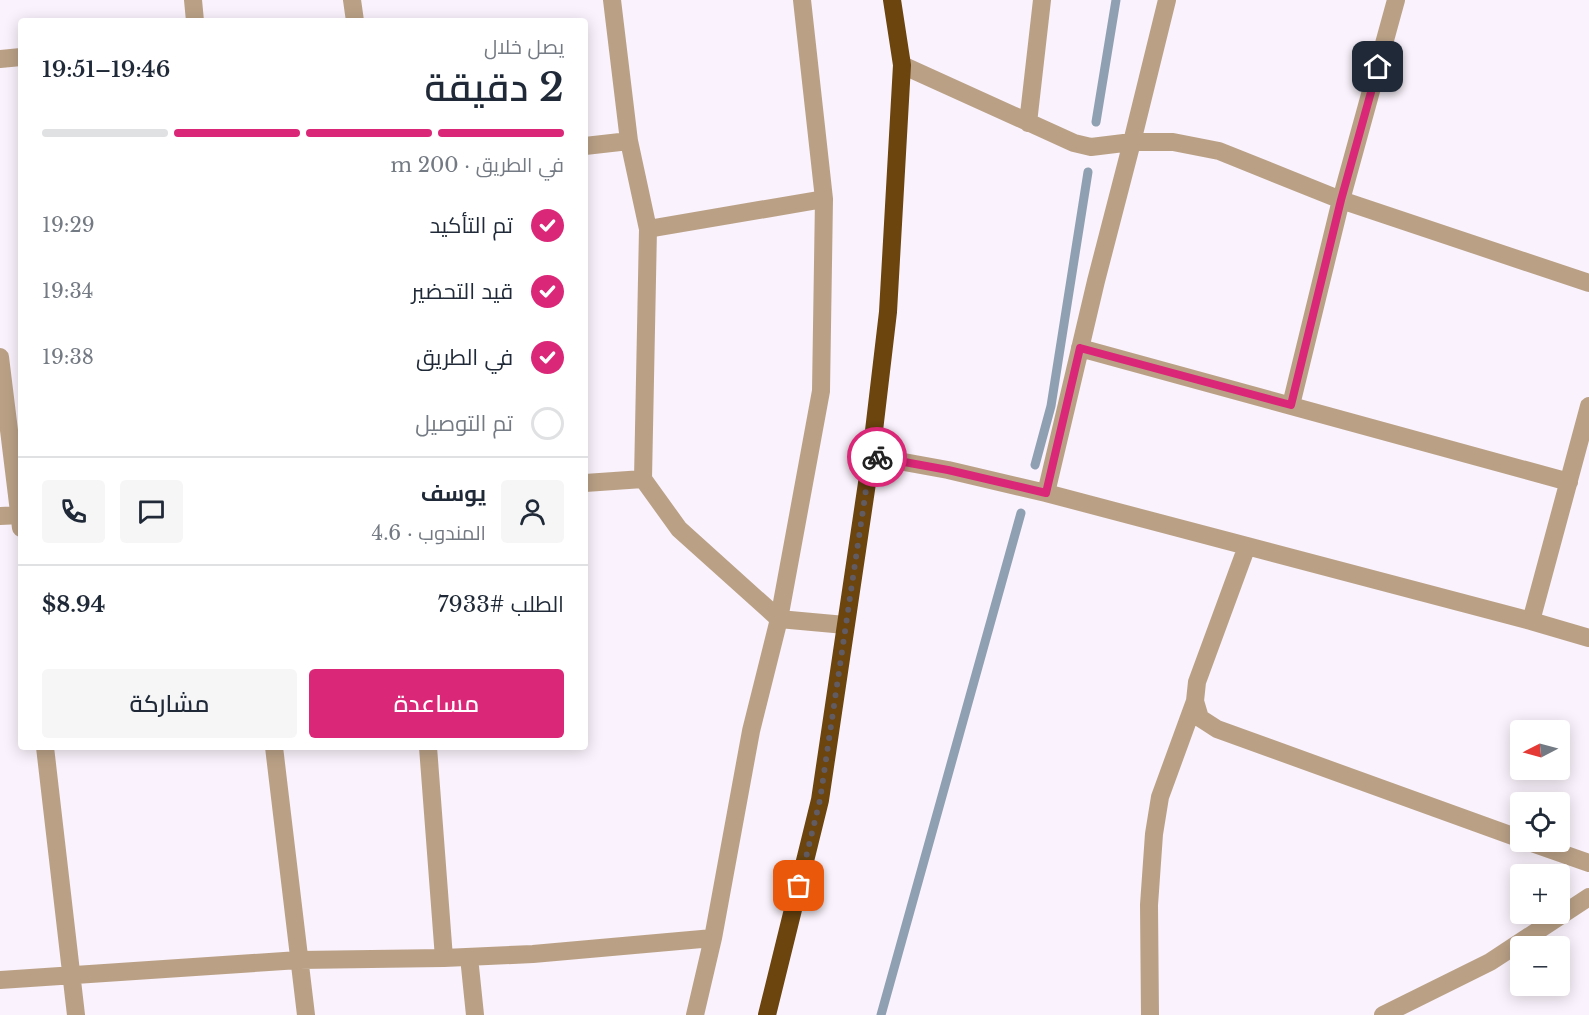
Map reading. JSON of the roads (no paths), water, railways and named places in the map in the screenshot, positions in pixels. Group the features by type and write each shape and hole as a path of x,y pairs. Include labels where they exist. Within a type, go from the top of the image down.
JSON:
{"highway":[{"path":"767,1015 820,800 871,456 888,312 902,65 892,0"}],"street":[{"path":"193,0 195,18"},
{"path":"352,0 355,18"},
{"path":"612,0 628,141 648,230 643,479 679,529 779,619 845,625"},
{"path":"695,1015 713,938 751,731 779,619 821,391 824,199 802,0"},
{"path":"1028,123 1042,0"},
{"path":"1046,493 1096,281 1167,0"},
{"path":"1291,405 1341,200 1396,0"},
{"path":"0,59 18,57"},
{"path":"902,65 1083,146 1132,142 1173,142 1220,151 1341,200 1589,283"},
{"path":"588,146 628,141"},
{"path":"648,230 824,199"},
{"path":"1080,348 1569,482"},
{"path":"0,357 18,503"},
{"path":"1531,621 1589,406"},
{"path":"871,456 948,470 1046,493 1589,638"},
{"path":"588,483 643,479"},
{"path":"0,516 18,519"},
{"path":"1150,1015 1149,905 1158,806 1195,701 1197,682 1247,546"},
{"path":"1195,701 1200,718 1217,729 1510,835"},
{"path":"45,750 75,1015"},
{"path":"274,750 306,1015"},
{"path":"428,750 444,958"},
{"path":"1558,852 1589,863"},
{"path":"1383,1015 1490,962 1589,897"},
{"path":"0,980 299,960 533,954 713,938"},
{"path":"469,957 475,1015"}],"waterway":[{"path":"1096,122 1116,0"},
{"path":"1035,465 1051,406 1088,172"},
{"path":"881,1015 1021,513"}]}
